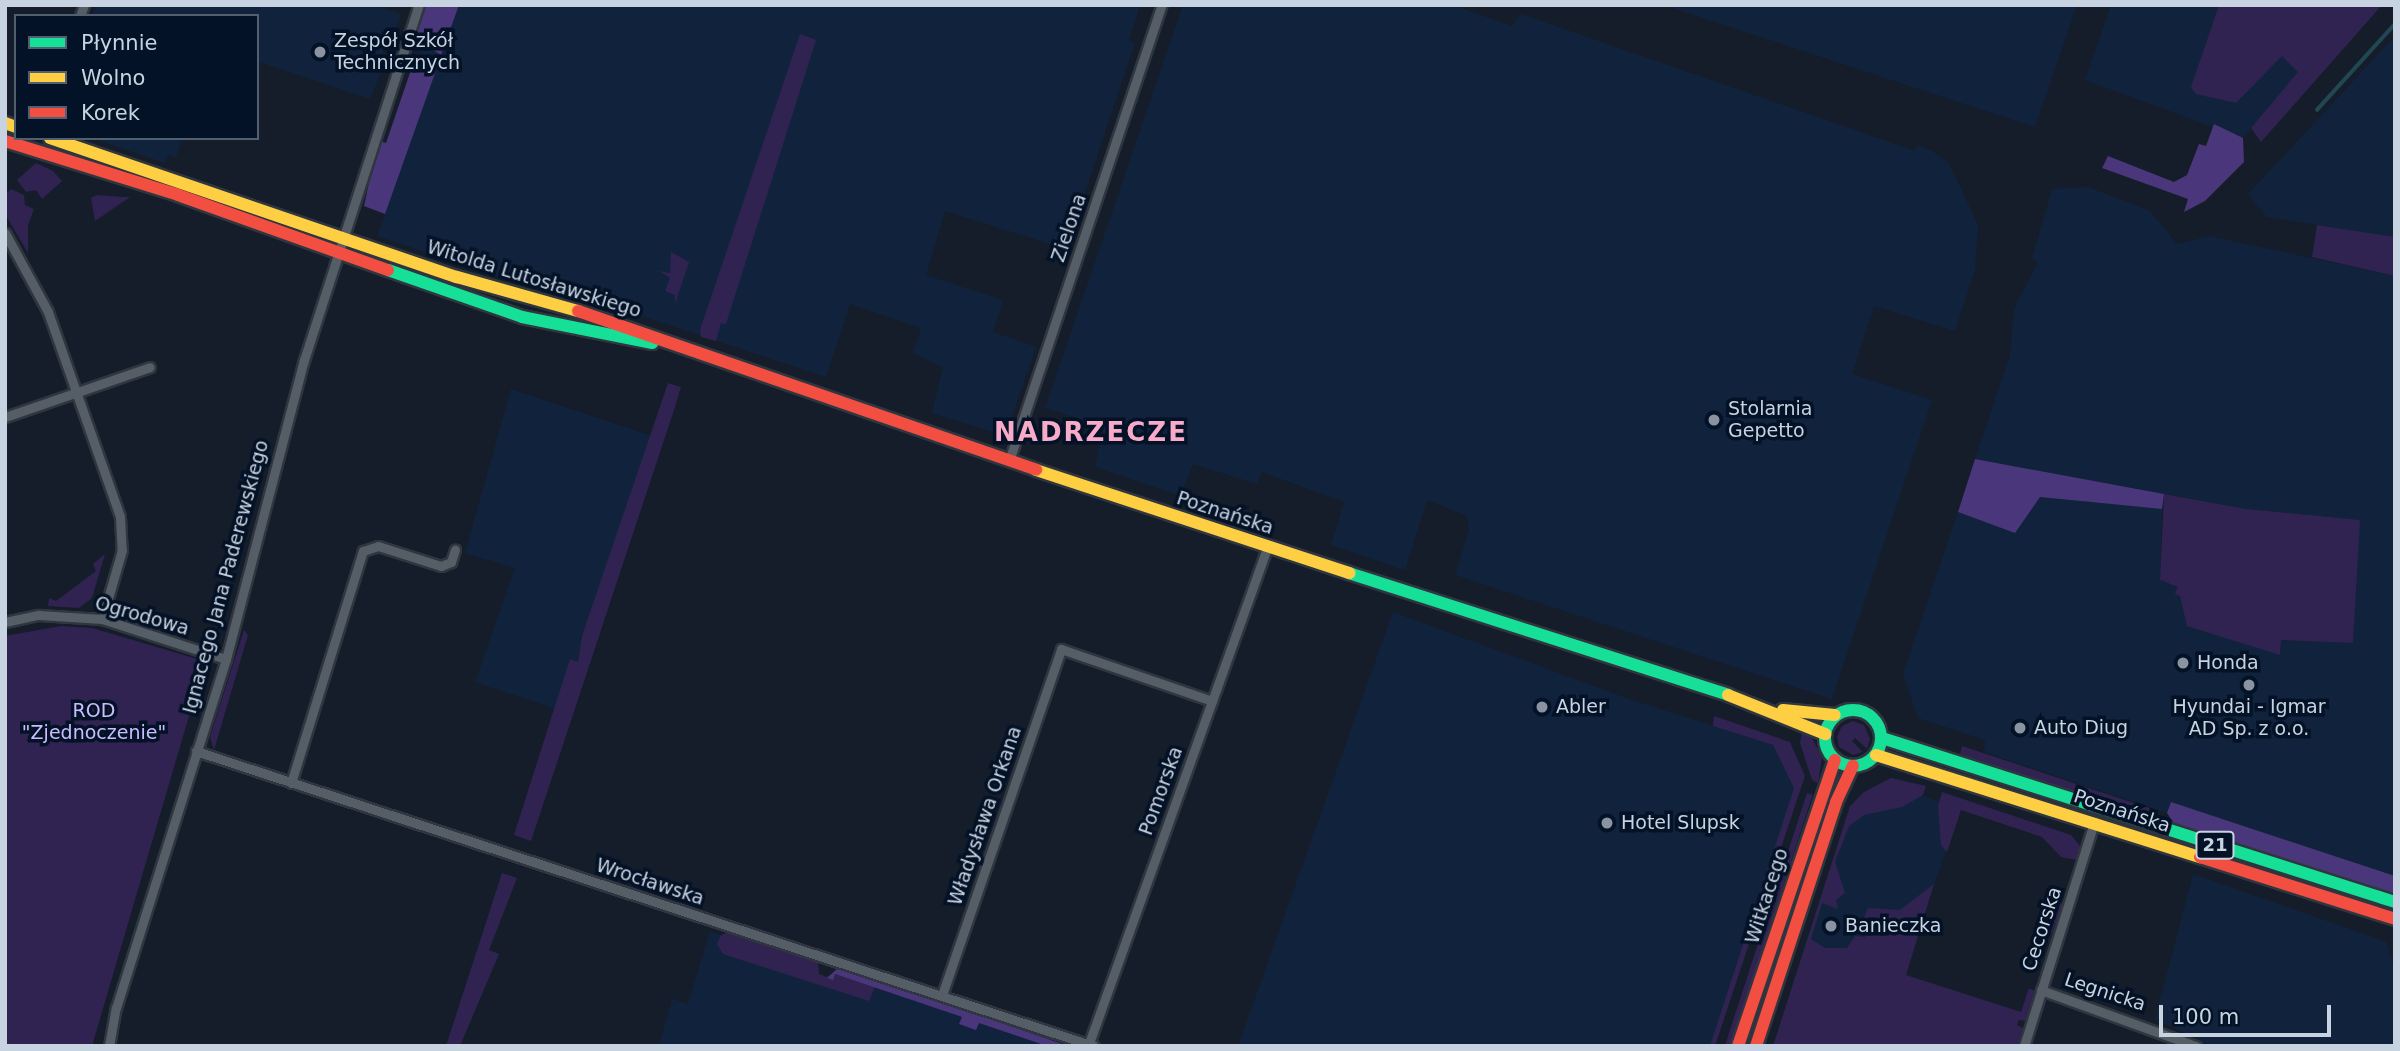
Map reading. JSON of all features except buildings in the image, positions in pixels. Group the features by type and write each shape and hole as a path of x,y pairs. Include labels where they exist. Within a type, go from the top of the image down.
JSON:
{"main road":[{"name":"Witolda Lutosławskiego","path":"56,140 507,292 624,324 667,345"},
{"name":"Witolda Lutosławskiego","path":"5,141 36,144 338,255 532,320 667,345"},
{"name":"Poznańska","path":"667,345 1267,548 1774,710 1825,734"},
{"path":"1853,709 1869,714 1882,738 1876,755 1853,766 1835,760 1825,734 1835,715 1853,709"},
{"name":"Poznańska","path":"1774,710 1835,715"},
{"name":"Poznańska","path":"1882,738 2395,902"},
{"name":"Poznańska","path":"1876,755 2094,822 2318,898 2395,919"},
{"name":"Witkacego","path":"1738,1046 1835,760"},
{"name":"Witkacego","path":"1756,1046 1836,802 1853,766"}],"street":[{"name":"Ignacego Jana Paderewskiego","path":"109,1046 116,1008 226,659 299,374 419,5"},
{"name":"Zielona","path":"1009,461 1161,5"},
{"path":"5,233 45,305 77,392 123,535 102,619"},
{"path":"5,417 150,367"},
{"path":"291,783 363,551 375,545 441,566 451,562 455,550"},
{"name":"Pomorska","path":"1090,1045 1267,548"},
{"name":"Ogrodowa","path":"5,622 46,615 102,619 226,659"},
{"name":"Władysława Orkana","path":"942,995 1061,649 1212,701"},
{"name":"Wrocławska","path":"195,751 1090,1045"},
{"name":"Cecorska","path":"2024,1046 2094,822"},
{"name":"Legnicka","path":"2041,990 2196,1046"}],"shaded area":[{"name":"Zespół Szkół Technicznych","path":"96,5 374,5 401,14 390,49 384,48 379,63 384,65 370,99 259,62 259,14 93,14"},
{"path":"425,5 459,5 441,55 414,38"},
{"path":"435,5 1140,5 1129,41 1135,43 1066,249 945,211 926,275 1003,300 993,332 1036,347 1005,436 932,413 943,367 913,353 921,328 850,304 826,377 614,307 615,303 598,305 564,298 377,236 385,214 370,208"},
{"path":"1183,5 1452,5 1512,26 1521,14 1915,151 1918,145 1949,163 1978,225 1975,270 1955,331 1874,306 1852,374 1932,400 1832,699 1455,575 1469,530 1467,516 1427,500 1405,570 1331,545 1344,502 1262,472 1257,484 1193,464 1181,496 1095,467 1104,426 1045,408"},
{"path":"1663,5 2077,5 2035,127"},
{"path":"2111,5 2219,5 2192,86 2236,103 2282,55 2299,72 2243,138 2085,80"},
{"path":"2395,36 2395,237 2267,217 2248,194"},
{"path":"427,59 439,62 385,214 364,206 378,140 386,143 414,61"},
{"path":"2214,124 2243,138 2244,162 2205,201 2184,212 2188,199 2102,168 2108,156 2174,182 2187,175 2199,144 2206,146"},
{"path":"98,140 181,140 176,158 168,155 165,163"},
{"path":"2088,187 2150,211 2177,244 2209,236 2395,276 2395,876 2171,802 2167,813 1984,752 1985,740 1918,718 1903,674 1958,512 2015,532 2039,497 2162,509 2160,580 2178,587 2179,596 2280,655 2281,640 2353,643 2359,520 2246,509 1975,459 2010,355 2014,309 2038,262 2032,259 2052,189"},
{"path":"511,389 652,436 614,555 582,635 578,663 570,660 556,709 475,682 515,568 465,553"},
{"path":"1975,459 2164,494 2162,509 2040,497 2015,533 1958,512"},
{"path":"1393,612 1626,698 1773,745 1795,788 1711,1046 1238,1046"},
{"path":"1893,786 1960,808 1905,972 1806,943 1851,807"},
{"path":"2171,802 2395,876 2395,895 2175,825 2167,813"},
{"path":"2193,874 2387,942 2395,972 2395,1046 2213,1046 2155,1019"},
{"path":"710,931 832,980 835,974 1047,1046 659,1046 672,999 688,1004"},
{"path":"839,967 1068,1046 1047,1046 979,1023 976,1030 959,1024 962,1017 835,974 833,980 827,978"}],"green space":[{"path":"2219,5 2382,5 2261,142 2251,128 2298,72 2282,56 2236,103 2196,94 2191,87"},
{"path":"800,34 816,40 726,324 721,323 716,341 701,337 700,330"},
{"path":"36,163 53,171 62,181 42,199 36,190 26,192 17,180"},
{"path":"11,189 24,195 25,205 34,209 28,225 28,253 5,214 5,195"},
{"path":"97,195 130,197 95,221 91,198"},
{"path":"2317,225 2395,237 2395,276 2312,257"},
{"path":"671,252 689,262 675,304 675,295 665,291 670,278 659,271 670,273"},
{"path":"668,383 681,387 531,841 514,835 570,659 578,662 582,636"},
{"path":"2164,494 2246,509 2360,520 2353,643 2281,640 2280,655 2187,626 2180,596 2175,594 2178,587 2160,580"},
{"path":"105,554 92,598 79,608 48,606 49,598 56,601 96,571 93,564"},
{"name":"ROD \"Zjednoczenie\"","path":"61,626 92,628 194,658 204,665 92,1046 5,1046 5,636"},
{"path":"244,630 248,635 214,750 210,737"},
{"path":"1714,716 1790,742 1805,776 1715,1046 1710,1046 1794,788 1773,745 1713,726"},
{"path":"1853,721 1864,725 1870,739 1867,749 1855,738 1852,741 1863,752 1853,755 1839,747 1837,736 1842,726"},
{"path":"1802,732 1812,738 1822,758 1818,783 1812,780 1800,743"},
{"path":"1962,746 2149,808 2150,811 2145,815 1960,754"},
{"path":"1891,778 1926,786 1923,795 1902,807 1864,815 1849,826 1835,862 1845,893 1836,900 1838,909 1822,903 1811,939 1825,948 1847,948 1855,936 1865,937 1870,926 1862,922 1868,908 1900,910 1934,884 1906,975 2021,1012 2029,988 2035,991 2025,1021 2019,1020 2017,1025 2023,1028 2017,1046 1773,1046 1850,806 1864,792"},
{"path":"1942,792 2071,835 2081,847 2077,860 2061,857 2042,837 1961,810 1947,852 1941,845 1938,806"},
{"path":"1807,793 1813,795 1731,1046 1725,1046"},
{"path":"502,873 517,878 489,950 499,954 460,1046 446,1046"},
{"path":"2048,898 2063,904 2051,935 2038,932"},
{"path":"729,932 818,961 819,974 827,977 835,974 875,987 869,1001 723,954 717,944 721,935"}],"waterway":[{"path":"2317,110 2395,24"}],"traffic: fast":[{"path":"388,270 522,317 652,343"},
{"path":"1349,573 1728,695"},
{"path":"1847,710 1859,710 1869,714 1877,722 1881,738 1877,754 1869,762 1859,766 1847,766 1837,762 1829,754 1825,744 1825,732 1829,722 1837,714 1847,710"},
{"path":"1882,738 2395,902"}],"traffic: slow":[{"path":"5,123 14,126"},
{"path":"56,140 457,277 578,311"},
{"path":"1036,470 1349,573"},
{"path":"1728,695 1825,734"},
{"path":"1783,710 1835,715"},
{"path":"1876,755 2200,857"}],"traffic: jam":[{"path":"5,141 178,195 388,270"},
{"path":"578,311 1036,470"},
{"path":"1738,1046 1835,760"},
{"path":"1756,1046 1836,802 1853,766"},
{"path":"2200,857 2395,919"}],"place":[{"name":"Zespół Szkół Technicznych","path":"320,52"},
{"name":"Stolarnia Gepetto","path":"1714,420"},
{"name":"Honda","path":"2183,663"},
{"name":"Hyundai - Igmar AD Sp. z o.o.","path":"2249,685"},
{"name":"Abler","path":"1542,707"},
{"name":"Auto Diug","path":"2020,728"},
{"name":"Hotel Slupsk","path":"1607,823"},
{"name":"Banieczka","path":"1831,926"}],"district":[{"name":"NADRZECZE","path":"1091,433"}]}
